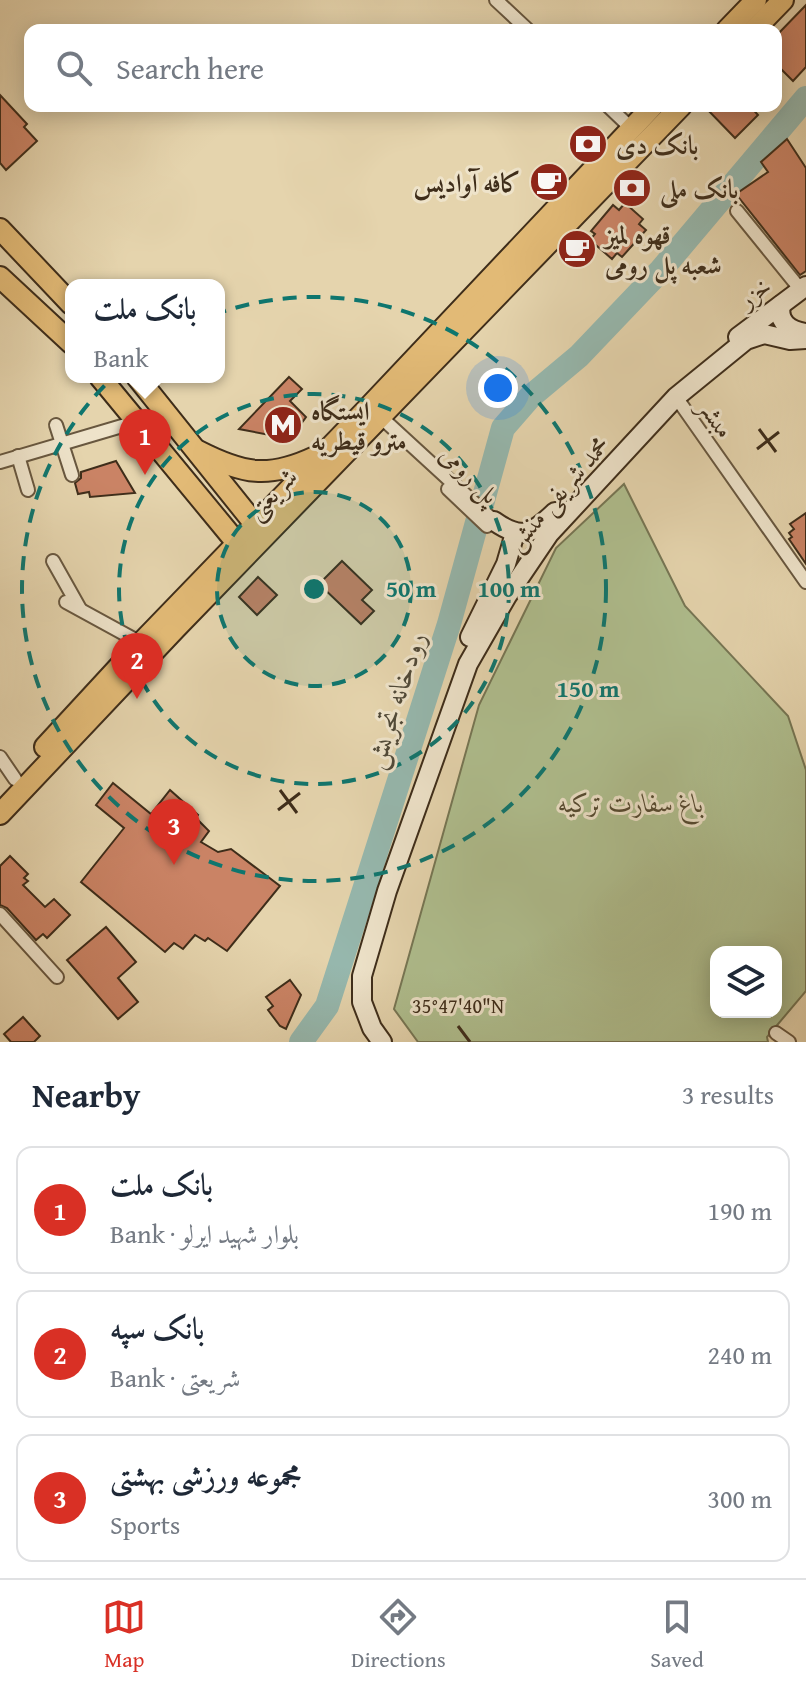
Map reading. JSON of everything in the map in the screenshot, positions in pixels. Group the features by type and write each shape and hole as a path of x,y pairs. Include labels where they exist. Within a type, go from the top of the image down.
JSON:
{"main road":[{"path":"733,24 756,0"},
{"path":"760,24 783,0"},
{"name":"شریعتی","path":"259,531 322,453 648,112"},
{"name":"شریعتی","path":"0,814 259,531 378,419 675,112"},
{"path":"0,229 65,298"},
{"path":"0,277 65,337"},
{"path":"105,383 243,548"},
{"path":"142,383 259,531"},
{"path":"192,448 224,464 262,473 295,466 322,453"},
{"name":"شریعتی","path":"0,795 141,643 243,548"}],"street":[{"path":"496,0 522,24"},
{"path":"614,112 632,129"},
{"path":"737,211 804,288"},
{"name":"خزر","path":"734,340 804,288"},
{"path":"781,305 779,312 782,321 806,336"},
{"name":"محمد شریفی منش","path":"544,531 676,397 746,340 764,334 790,340 806,336"},
{"name":"محمد شریفی منش","path":"382,1042 366,1016 362,1002 362,976 387,891 468,664 544,531 670,391 734,340"},
{"name":"مبشر","path":"676,397 806,582"},
{"name":"پل رومی","path":"378,419 491,524 513,539"},
{"path":"0,462 139,421"},
{"path":"56,425 72,475"},
{"path":"18,456 28,490"},
{"path":"513,539 529,543 544,531"},
{"name":"محمد شریفی منش","path":"369,1042 350,1007 354,965 420,767 469,638 506,564 513,539"},
{"path":"53,561 80,609"},
{"path":"66,602 141,643"},
{"path":"0,757 15,779"},
{"path":"0,914 57,977"},
{"path":"776,1033 789,1042"}],"green space":[{"name":"باغ سفارت ترکیه","path":"624,484 685,606 788,716 806,770 806,991 767,1037 768,1042 418,1042 394,1009 479,705 556,548"}],"building":[{"path":"806,5 806,67 793,81 782,70 782,30"},
{"path":"0,95 27,124 24,127 37,141 6,170 0,163"},
{"path":"710,112 755,112 758,115 735,138"},
{"path":"787,139 806,168 806,271 800,275 736,194 768,172 761,162"},
{"path":"625,203 643,219 639,224 646,230 622,257 617,253 612,259 590,240 595,234 591,231 613,205 619,210"},
{"path":"289,377 302,389 290,401 306,417 301,424 275,436 239,429"},
{"path":"116,461 135,493 90,497 89,492 78,494 75,483 81,478 81,472"},
{"path":"806,513 806,564 789,539 792,537 789,533 794,529 790,524"},
{"path":"342,561 372,590 362,600 374,611 361,624 319,584"},
{"path":"258,577 277,595 257,615 239,597"},
{"path":"113,783 151,814 170,790 198,815 196,818 209,831 201,842 218,852 231,849 280,886 227,951 208,938 205,941 195,935 183,949 174,943 165,952 81,882 124,828 96,805"},
{"path":"10,856 28,874 24,878 28,881 23,885 45,907 54,899 70,915 47,938 43,934 36,940 7,908 0,905 0,866"},
{"path":"106,927 136,962 118,978 138,1002 118,1019 67,960"},
{"path":"290,980 301,995 286,1029 268,1010 273,1006 266,997"},
{"path":"23,1017 40,1036 34,1042 11,1042 4,1034"}],"waterway":[{"name":"رودخانه تجریش","path":"301,1042 327,1006 449,624 503,428 530,397 579,356 661,270 806,98"}],"place":[{"name":"بانک دی","path":"588,144"},
{"name":"کافه آوادیس","path":"549,182"},
{"name":"بانک ملی","path":"632,188"},
{"name":"قهوه لمیز شعبه پل رومی","path":"577,249"},
{"name":"ایستگاه مترو قیطریه","path":"283,425"},
{"name":"بانک ملت","path":"145,475"},
{"name":"بانک سپه","path":"137,699"},
{"name":"مجموعه ورزشی بهشتی","path":"174,865"}]}
